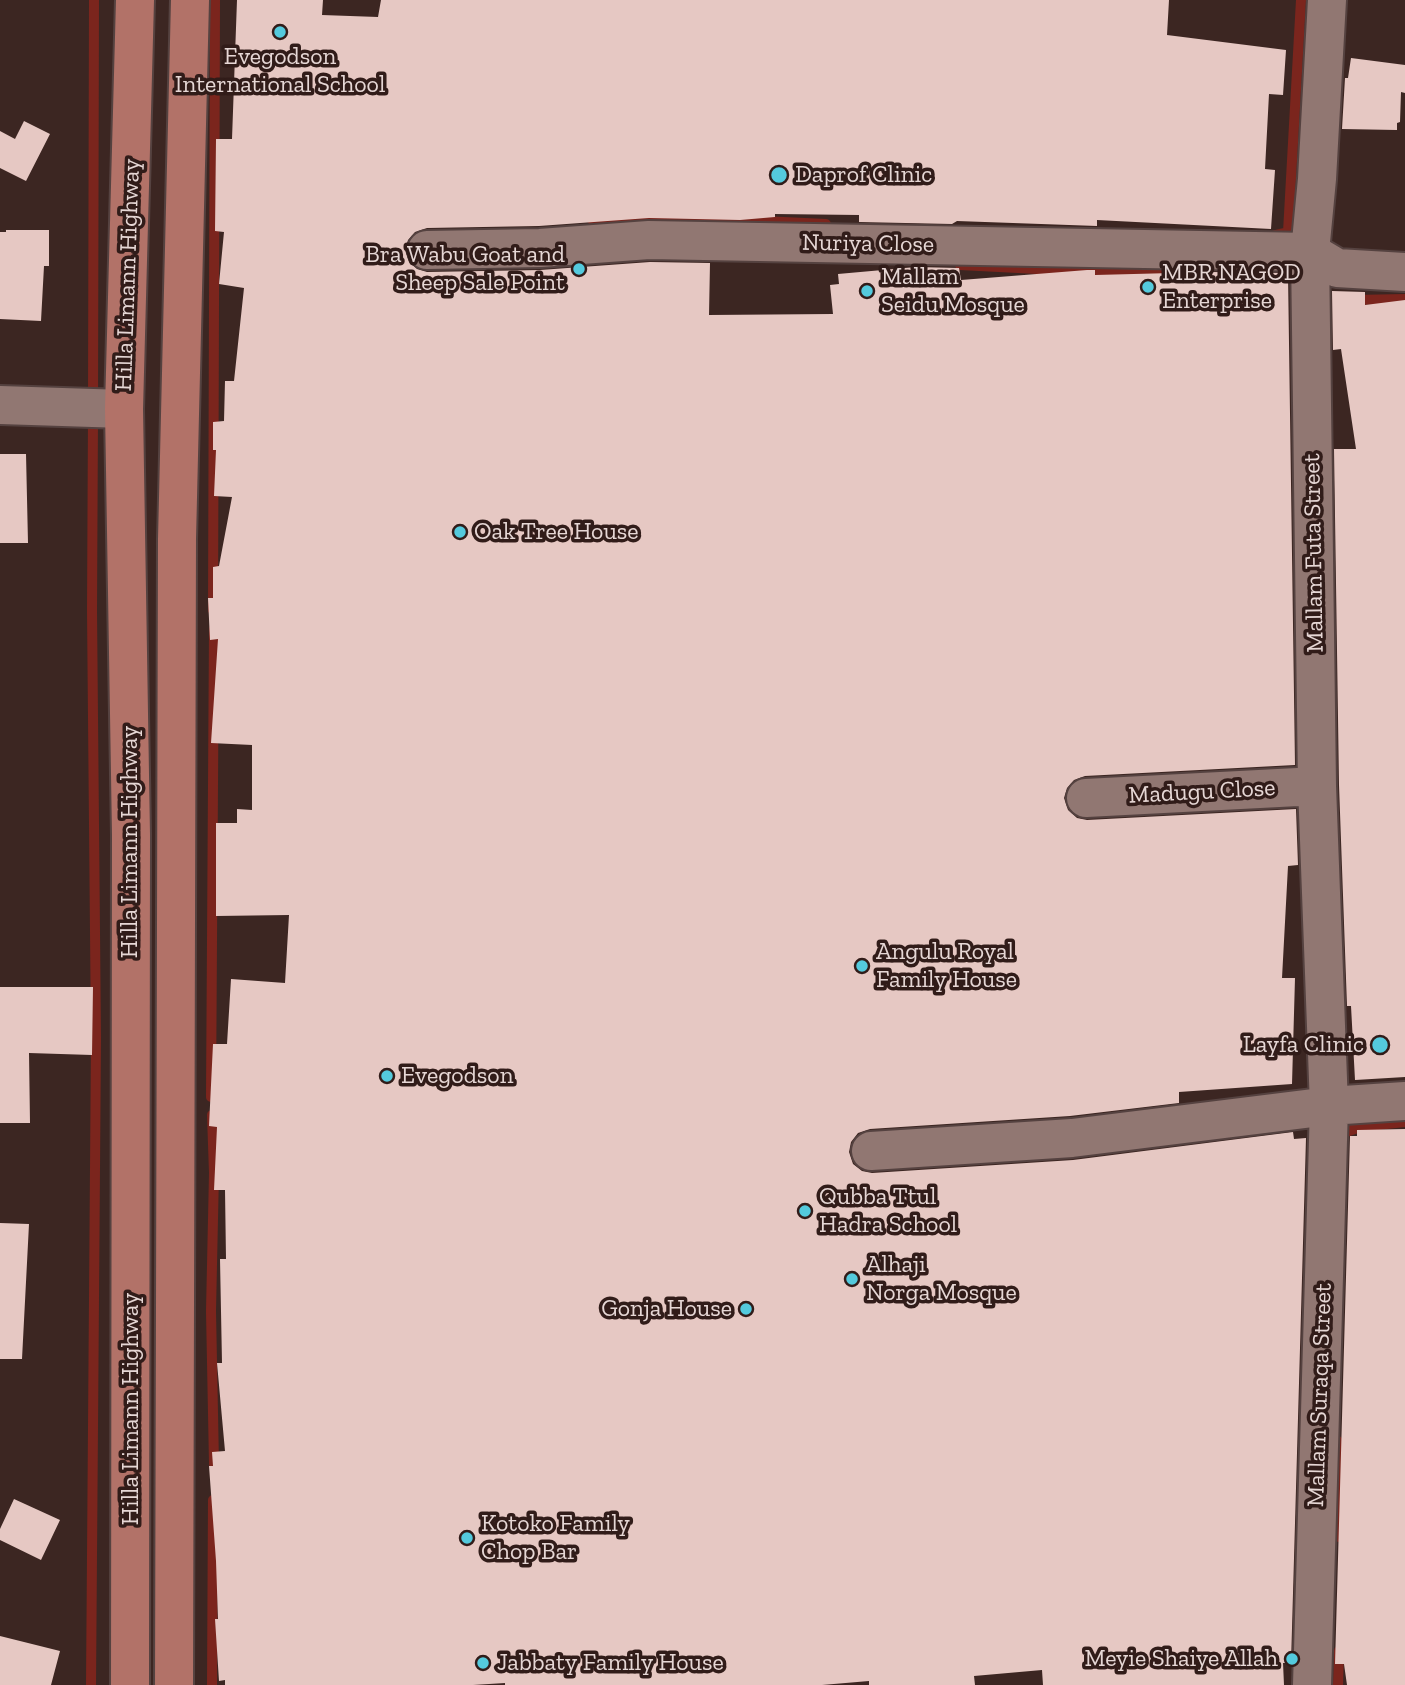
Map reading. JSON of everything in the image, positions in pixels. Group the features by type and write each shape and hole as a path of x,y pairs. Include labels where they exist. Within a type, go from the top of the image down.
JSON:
{"main road":[{"name":"Hilla Limann Highway","path":"130,1685 131,835 124,409 135,0"},
{"name":"Hilla Limann Highway","path":"174,1685 177,539 190,0"}],"street":[{"name":"Mallam Futa Street","path":"1327,0 1310,252 1317,786 1329,1105"},
{"name":"Nuriya Close","path":"427,250 540,248 649,240 1310,252"},
{"path":"1310,252 1337,268 1405,272"},
{"path":"0,405 124,409"},
{"name":"Madugu Close","path":"1087,798 1317,786"},
{"path":"871,1151 1072,1138 1329,1105 1405,1101"},
{"name":"Mallam Suraqa Street","path":"1312,1685 1329,1105"}],"building":[{"path":"237,0 323,0 322,15 378,17 381,0 1169,0 1167,35 1286,50 1283,95 1269,94 1265,169 1275,170 1271,229 1097,220 1097,226 957,221 952,224 859,222 859,215 775,214 775,217 740,220 649,218 539,226 427,228 415,232 408,240 405,250 409,262 417,269 427,272 540,270 650,262 710,263 709,315 833,314 830,285 839,284 838,274 916,267 959,268 961,280 1087,270 1095,270 1095,275 1288,273 1295,765 1085,776 1074,780 1067,788 1064,798 1068,810 1077,818 1087,820 1296,809 1298,865 1288,866 1282,978 1295,978 1292,1084 1179,1092 1179,1103 1070,1116 870,1129 858,1133 851,1142 849,1152 853,1164 862,1171 872,1173 1073,1160 1293,1132 1294,1139 1306,1138 1291,1663 1283,1663 1284,1685 1043,1685 1042,1670 974,1676 975,1685 869,1685 869,1681 822,1685 225,1685 225,1680 219,1681 215,1619 218,1619 216,1561 209,1466 213,1466 212,1452 225,1451 217,1363 222,1363 220,1259 226,1259 225,1190 214,1190 217,1127 209,1126 213,1044 227,1044 231,979 285,983 289,915 216,916 216,823 237,823 237,809 252,810 252,745 211,743 218,639 210,640 208,598 213,598 213,567 219,566 232,497 214,496 216,450 213,450 213,422 224,421 225,381 234,381 244,288 219,284 224,232 215,231 216,139 232,139"},
{"path":"1351,58 1405,65 1405,93 1401,92 1400,122 1397,123 1397,130 1342,129 1345,78 1348,78"},
{"path":"24,121 50,134 26,181 0,168 0,131 15,139"},
{"path":"49,230 49,266 44,266 41,321 0,319 0,232"},
{"path":"1332,291 1365,292 1365,305 1405,300 1405,1077 1355,1080 1351,1006 1347,1006 1339,785 1334,449 1356,449 1341,349 1333,350"},
{"path":"0,454 26,454 28,543 0,543"},
{"path":"0,987 93,987 92,1055 29,1053 30,1123 0,1123"},
{"path":"1405,1129 1405,1685 1347,1685 1344,1664 1335,1664 1350,1136 1357,1136 1357,1130"},
{"path":"0,1223 29,1224 22,1359 0,1359"},
{"path":"14,1499 60,1520 41,1560 0,1540 0,1529"},
{"path":"0,1636 60,1651 51,1685 0,1685"}],"waterway":[{"path":"93,402 94,0"},
{"path":"213,610 215,0"},
{"path":"1275,235 1288,232 1301,0"},
{"path":"593,221 740,220 826,224"},
{"path":"960,265 1076,271 1197,269"},
{"path":"1354,300 1405,299"},
{"path":"91,1685 96,1039 93,417"},
{"path":"211,1097 214,629"},
{"path":"212,1115 214,1173 211,1311 214,1464"},
{"path":"1338,1135 1360,1127 1405,1122"},
{"path":"1338,1441 1339,1537"},
{"path":"212,1685 213,1500"},
{"path":"1338,1685 1339,1651"}],"place":[{"name":"Evegodson International School","path":"280,32"},
{"name":"Daprof Clinic","path":"779,175"},
{"name":"Bra Wabu Goat and Sheep Sale Point","path":"579,269"},
{"name":"MBR NAGOD Enterprise","path":"1148,287"},
{"name":"Mallam Seidu Mosque","path":"867,291"},
{"name":"Oak Tree House","path":"460,532"},
{"name":"Angulu Royal Family House","path":"862,966"},
{"name":"Layfa Clinic","path":"1380,1045"},
{"name":"Evegodson","path":"387,1076"},
{"name":"Qubba Ttul Hadra School","path":"805,1211"},
{"name":"Alhaji Norga Mosque","path":"852,1279"},
{"name":"Gonja House","path":"746,1309"},
{"name":"Kotoko Family Chop Bar","path":"467,1538"},
{"name":"Meyie Shaiye Allah","path":"1292,1659"},
{"name":"Jabbaty Family House","path":"483,1663"}]}
